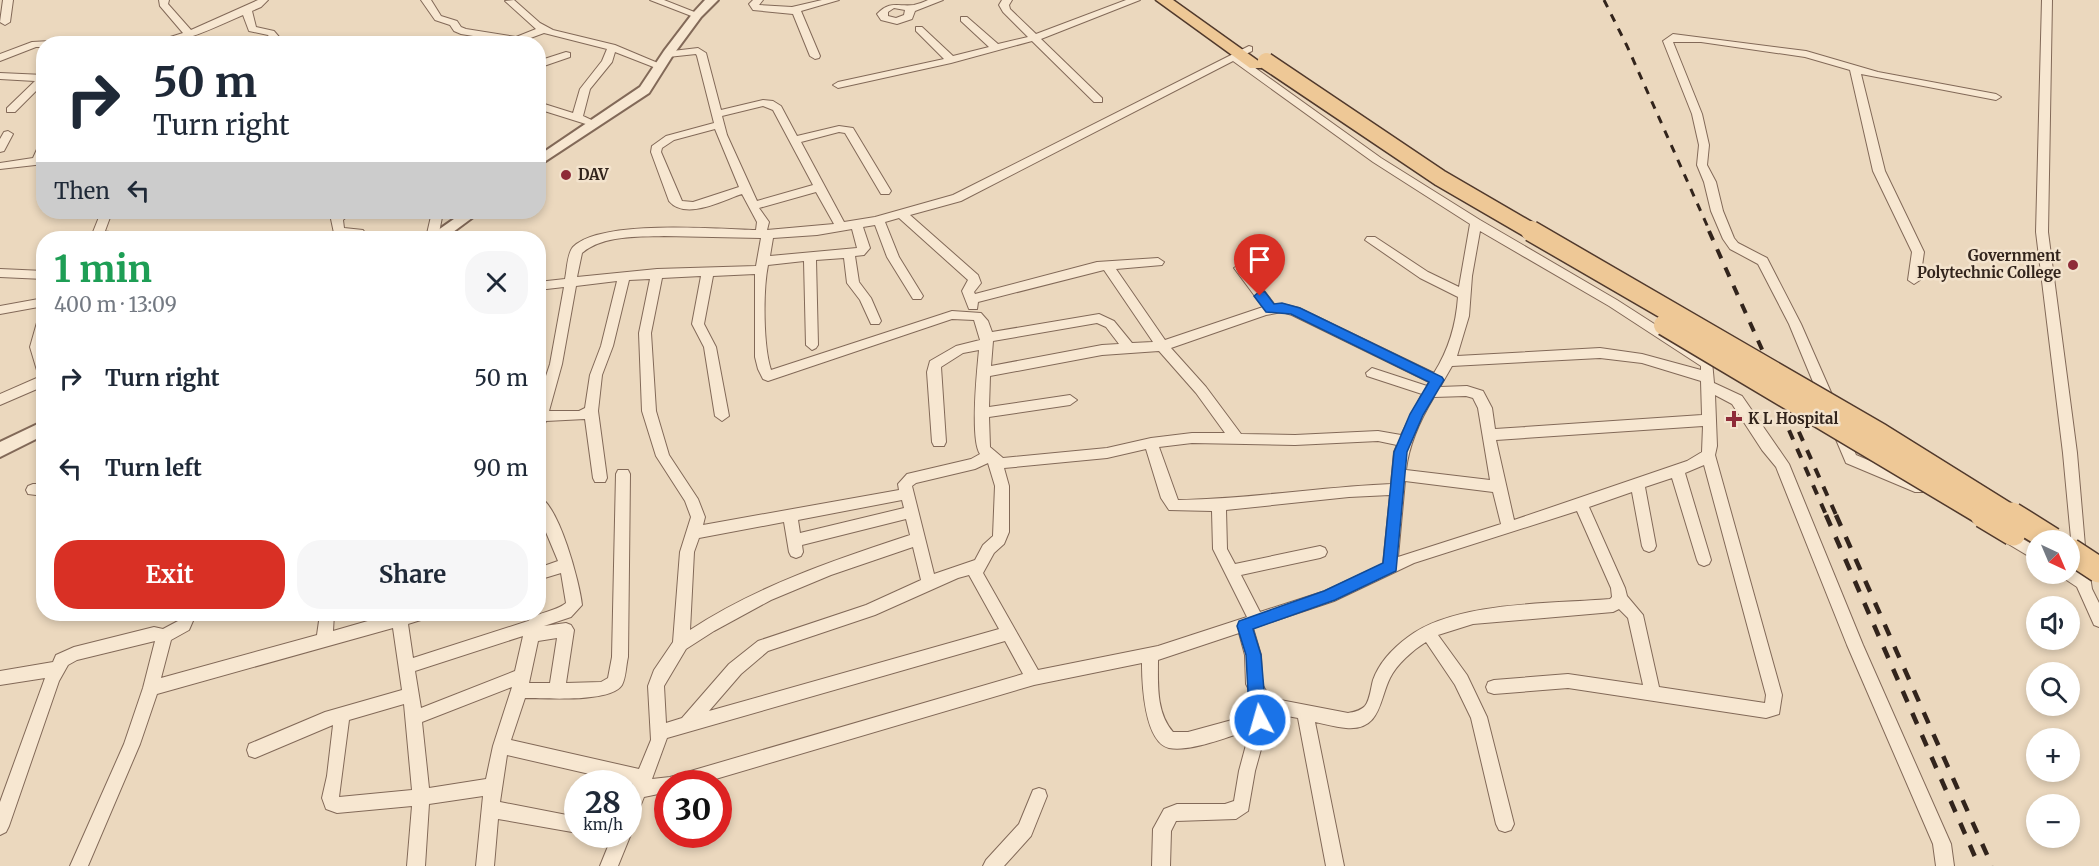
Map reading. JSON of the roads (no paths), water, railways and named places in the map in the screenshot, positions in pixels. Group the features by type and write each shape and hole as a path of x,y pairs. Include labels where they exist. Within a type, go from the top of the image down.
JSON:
{"main road":[{"path":"1163,0 1440,178 1881,434 2036,530"},
{"path":"1179,0 1249,57 1416,175 2026,540"}],"street":[{"path":"5,22 8,0"},
{"path":"164,0 163,4 189,34"},
{"path":"182,36 247,10 263,0"},
{"path":"426,0 438,18 454,23 464,32 490,36"},
{"path":"655,0 697,15"},
{"path":"546,156 645,90 697,15 712,0"},
{"path":"758,0 754,4 756,8 793,10 822,1 834,0"},
{"path":"910,9 938,0"},
{"path":"1007,0 1004,5 1006,10 1098,100"},
{"path":"838,85 951,60 1033,38 1135,0"},
{"path":"2047,0 2041,218 2083,567 2099,620"},
{"path":"510,1 544,29 612,47 660,66"},
{"path":"247,10 252,29 271,33 273,36"},
{"path":"793,10 800,15 815,56"},
{"path":"964,19 996,48"},
{"path":"527,36 544,29"},
{"path":"919,29 951,60"},
{"path":"1996,97 1890,78 1818,56 1701,39 1673,37 1668,41 1697,114 1704,145 1701,165 1710,182 1717,211 1729,239 1734,246 1763,261 1815,367 1851,459 1909,482 2026,549"},
{"path":"0,58 36,44"},
{"path":"577,118 585,89 607,62 612,47"},
{"path":"668,54 693,51 700,53 718,119 753,206 764,225 761,352 764,372 768,376 952,315 977,316"},
{"path":"546,62 566,55"},
{"path":"546,399 556,364 578,247 587,240 646,232 764,234 817,231 902,214 957,198 1249,57 1377,160 1476,223 1613,303 1707,363 1710,446 1708,455 1775,703 1773,709 1766,711 1568,681 1494,687"},
{"path":"1855,69 1879,171 1918,252 1914,280"},
{"path":"0,76 36,78"},
{"path":"10,110 36,85"},
{"path":"746,189 693,206 679,204 675,201 656,152 657,146 670,138 718,119 769,103 777,108 841,227"},
{"path":"546,108 593,123"},
{"path":"795,140 839,129 849,130 885,191"},
{"path":"0,149 8,134"},
{"path":"0,166 36,161"},
{"path":"753,206 820,187"},
{"path":"902,214 974,278 975,283 968,291 977,316 982,321 986,340 982,441 1002,486 1002,532 999,540 987,549 984,560 975,572 1034,678"},
{"path":"444,231 462,219"},
{"path":"879,220 893,257 917,296"},
{"path":"1390,567 1401,452 1448,361 1461,327 1476,223"},
{"path":"546,285 657,273 708,272 762,266 810,257 849,254 863,250 856,224"},
{"path":"1371,240 1424,275 1464,295"},
{"path":"849,254 853,282 865,298 875,321"},
{"path":"810,257 812,345"},
{"path":"970,300 1107,265 1158,262"},
{"path":"1107,265 1177,366 1214,406 1237,439"},
{"path":"1240,268 1270,309"},
{"path":"708,272 698,324 708,340 722,416"},
{"path":"0,273 36,275"},
{"path":"657,273 645,333 649,411 663,456 696,509 698,517 687,552 681,644"},
{"path":"600,478 591,411 596,375 607,346 624,276"},
{"path":"0,310 36,303"},
{"path":"984,372 1102,350 1163,346 1270,309 1282,308 1295,311 1434,386"},
{"path":"939,442 933,372 935,364 960,349 986,340 1100,318 1110,324 1129,348"},
{"path":"1448,361 1600,353 1623,354 1669,364 1709,382 1737,400 1767,446 1782,464 1855,645 1942,844 1945,866"},
{"path":"1372,373 1478,395 1485,408 1498,487 1509,527"},
{"path":"0,400 36,384"},
{"path":"982,413 1070,400"},
{"path":"546,419 580,416 591,411"},
{"path":"1488,435 1709,420"},
{"path":"0,450 36,431"},
{"path":"929,583 906,494 905,484 912,478 975,464 991,458 1009,462 1107,453 1151,443 1192,438 1295,440 1378,436 1405,441"},
{"path":"1151,443 1168,498 1174,506 1221,505 1349,491 1398,482 1498,487"},
{"path":"719,770 1034,678 1150,656 1251,624 1329,596 1390,567 1581,504 1677,470 1708,455"},
{"path":"1677,470 1704,560"},
{"path":"414,718 520,683 557,690 603,689 615,682 618,675 623,474"},
{"path":"1637,484 1649,546"},
{"path":"693,533 906,494"},
{"path":"1581,504 1618,588 1620,599 1635,615 1652,692"},
{"path":"1221,505 1218,511 1219,543 1233,571 1251,624 1257,692 1265,704 1305,714 1348,721 1367,715 1376,702 1382,676 1390,664 1413,642 1449,623 1473,617 1613,604 1620,599"},
{"path":"790,515 795,546 911,512"},
{"path":"546,520 566,565 571,583 573,605 567,612 546,618"},
{"path":"654,784 642,784 660,732 655,700 656,686 660,675 681,644 727,615 814,575 856,558 918,539"},
{"path":"1233,571 1320,552"},
{"path":"2083,567 2099,559"},
{"path":"546,571 566,565"},
{"path":"687,724 735,669 764,646 870,610 929,583 978,566"},
{"path":"0,826 56,669 62,660 74,654 154,634 164,636 184,625 186,621"},
{"path":"324,640 326,621"},
{"path":"151,688 386,621"},
{"path":"400,621 414,718 421,797 416,866"},
{"path":"485,866 493,786 501,746 520,683 531,630 539,621"},
{"path":"406,667 531,630 566,630 557,690"},
{"path":"660,732 1010,633"},
{"path":"1428,633 1461,680 1479,717 1505,824"},
{"path":"79,866 132,744 151,688 164,636"},
{"path":"1150,656 1151,704 1158,725 1169,740 1188,740 1260,720"},
{"path":"0,678 56,669"},
{"path":"255,750 342,715 410,695"},
{"path":"1161,866 1162,829 1170,815 1177,812 1236,811 1242,805 1247,771 1265,704"},
{"path":"1305,714 1335,866"},
{"path":"342,715 335,776 330,798 332,803 337,805 421,797 493,786"},
{"path":"501,746 590,770"},
{"path":"992,866 1025,830 1039,796"},
{"path":"491,809 564,823"},
{"path":"609,866 616,848"}],"railway":[{"path":"1604,0 1627,46 1710,232"},
{"path":"1709,231 1837,517"},
{"path":"1757,357 1827,517"},
{"path":"1826,515 1979,866"},
{"path":"1836,515 1992,866"}],"place":[{"name":"DAV","path":"566,175"},
{"name":"Government Polytechnic College","path":"2073,265"},
{"name":"K L Hospital","path":"1734,419"}]}
